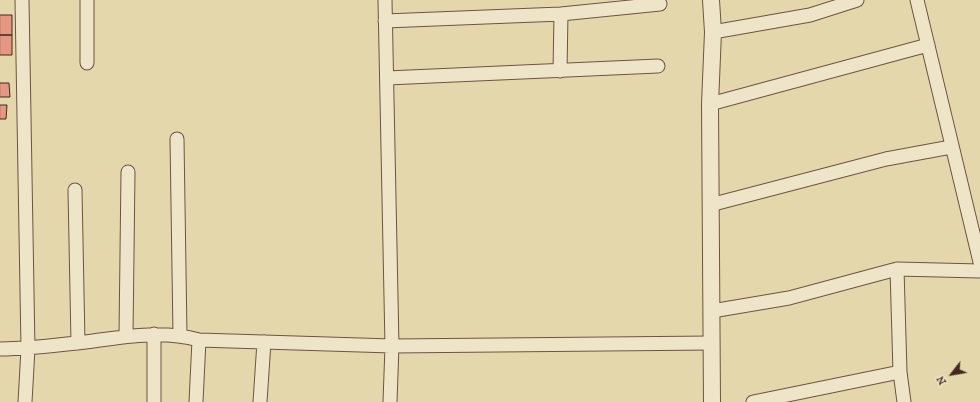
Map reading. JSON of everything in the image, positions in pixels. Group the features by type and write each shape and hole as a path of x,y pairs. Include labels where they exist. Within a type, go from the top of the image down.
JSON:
{"street":[{"path":"22,0 28,349 25,402"},
{"path":"86,0 87,63"},
{"path":"385,0 392,346 390,402"},
{"path":"711,0 713,32 710,104 712,402"},
{"path":"713,32 810,15 857,0"},
{"path":"917,0 980,262"},
{"path":"385,21 561,14 660,4"},
{"path":"560,71 561,14"},
{"path":"710,104 928,46"},
{"path":"387,78 658,66"},
{"path":"177,139 180,335"},
{"path":"710,205 886,159 951,146"},
{"path":"126,336 128,172"},
{"path":"75,190 78,343"},
{"path":"712,311 789,298 897,269 980,271"},
{"path":"897,269 900,372 904,402"},
{"path":"0,349 28,349 126,336 154,334 180,335 199,340 392,346 712,343"},
{"path":"154,334 154,402"},
{"path":"196,402 199,340"},
{"path":"260,402 264,342"},
{"path":"753,402 900,372"}],"building":[{"path":"0,15 12,15 12,35 0,35"},
{"path":"0,35 12,35 12,55 0,55"},
{"path":"0,83 9,83 10,97 0,97"},
{"path":"0,105 7,105 6,119 0,119"}]}
